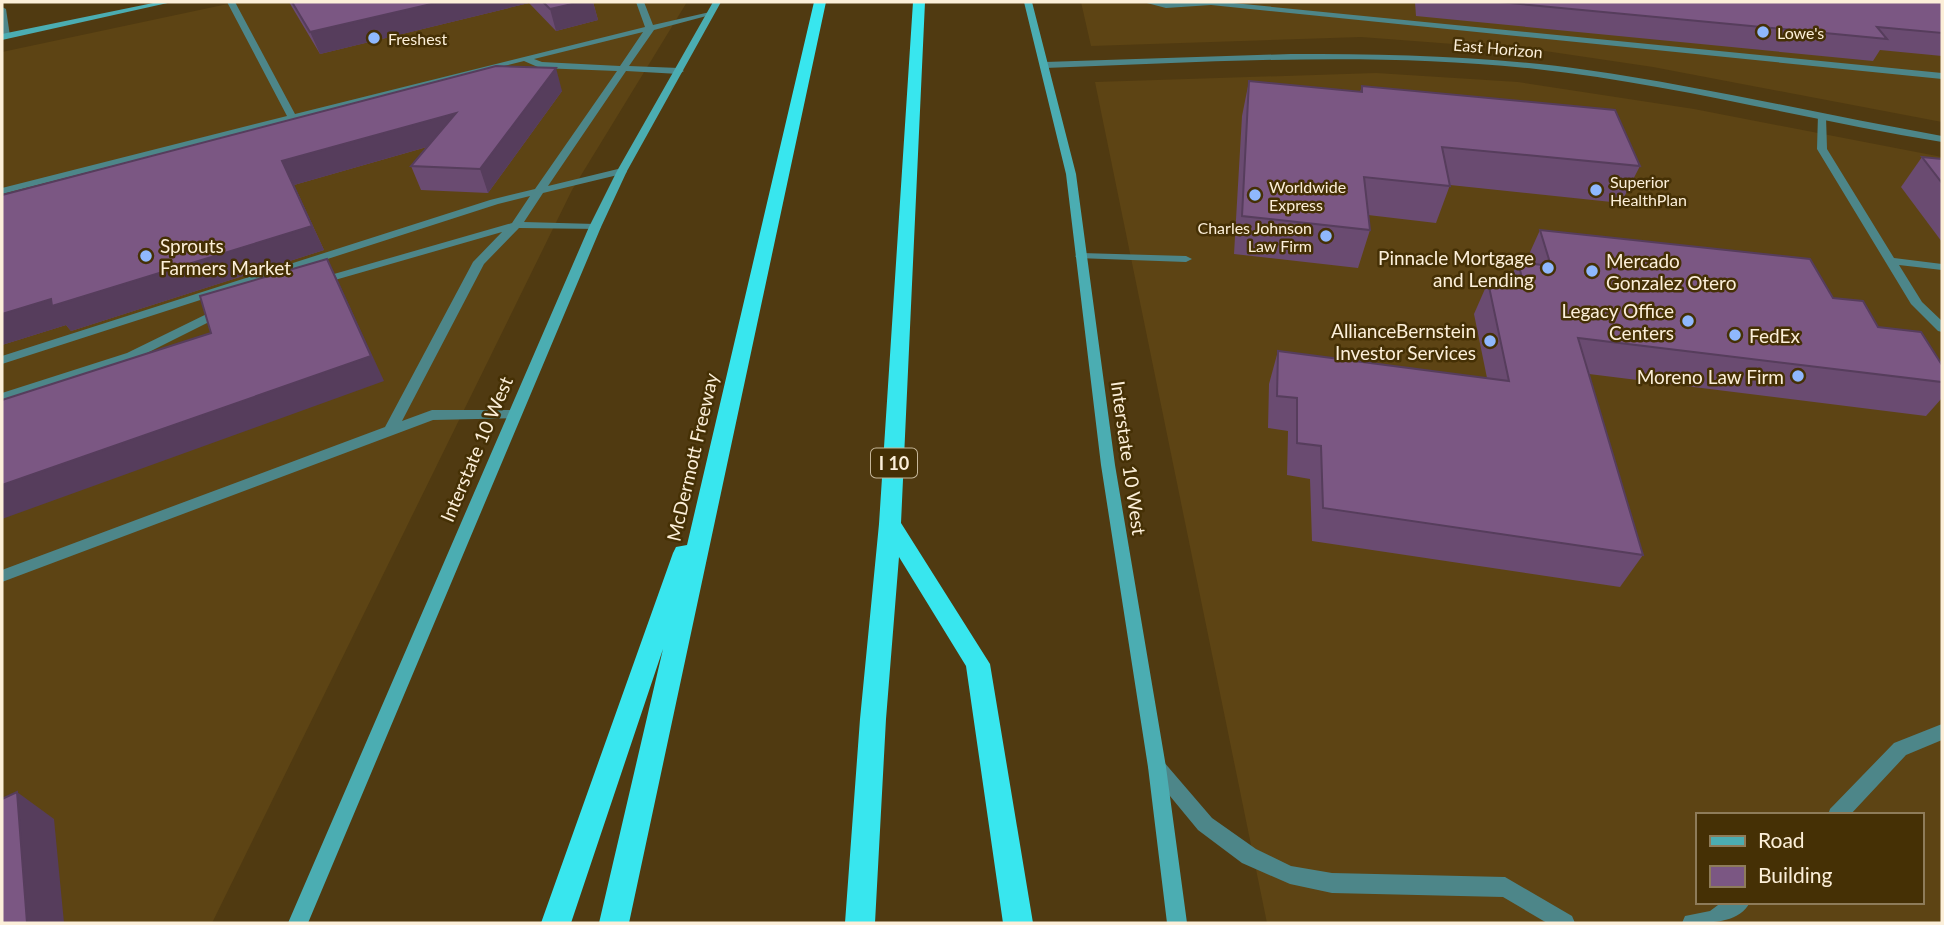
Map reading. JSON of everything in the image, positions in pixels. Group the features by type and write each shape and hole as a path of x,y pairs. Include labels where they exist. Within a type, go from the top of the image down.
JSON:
{"highway":[{"name":"McDermott Freeway","path":"614,923 820,2"},
{"name":"I 10","path":"860,923 873,719 890,524 919,2"},
{"path":"556,923 718,455"},
{"path":"890,524 978,664 1018,923"}],"main road":[{"path":"4,36 168,2"},
{"name":"Interstate 10 West","path":"1028,2 1071,174 1108,465 1157,767 1177,923"},
{"name":"Interstate 10 West","path":"298,923 595,227 622,171 713,8"}],"street":[{"path":"231,2 292,117"},
{"path":"640,2 650,29"},
{"path":"1147,2 1166,6 1211,3 1942,76"},
{"path":"2,191 525,58 650,29 713,8"},
{"path":"2,9 4,36"},
{"path":"390,431 479,262 516,225 650,29"},
{"name":"East Horizon","path":"1045,65 1271,57 1451,59 1588,73 1675,86 1942,139"},
{"path":"525,58 540,65 679,71"},
{"path":"1821,116 1822,149 1917,304 1942,328"},
{"path":"2,360 494,202 622,171"},
{"path":"307,285 516,225 595,227"},
{"path":"1082,256 1186,259"},
{"path":"1891,261 1942,267"},
{"path":"2,398 131,356 229,309"},
{"path":"2,576 432,415 513,415"},
{"path":"1839,813 1900,749 1942,732"},
{"path":"1157,767 1205,824 1249,856 1290,875 1332,883 1505,887 1565,923"},
{"path":"1692,923 1713,920 1737,904"}],"shaded area":[{"path":"237,2 687,2 572,190 212,923 2,923 2,52"},
{"path":"1081,2 1942,2 1942,122 1653,67 1545,51 1361,37 1091,46"},
{"path":"1376,73 1518,82 1694,109 1942,157 1942,923 1267,923 1095,82"}],"building":[{"path":"292,2 440,2 310,32"},
{"path":"543,2 581,2 550,9"},
{"path":"1499,2 1942,2 1942,33 1877,27 1887,39"},
{"path":"496,66 556,68 480,169 411,166 456,113 282,161 312,226 52,306 51,299 2,314 2,195"},
{"path":"1249,81 1362,92 1362,86 1615,110 1640,166 1442,147 1450,186 1364,177 1370,230 1242,216"},
{"path":"1922,157 1942,159 1942,183"},
{"path":"1540,230 1810,259 1833,298 1863,301 1878,327 1921,332 1942,365 1942,382 1578,338 1643,555 1323,508 1321,446 1297,443 1297,398 1277,396 1278,351 1509,381 1488,282 1524,286 1518,262 1551,266"},
{"path":"327,259 371,356 2,485 2,400 211,333 200,296"},
{"path":"17,792 27,923 2,923 2,799"}],"place":[{"name":"Lowe's","path":"1763,32"},
{"name":"Freshest","path":"374,38"},
{"name":"Superior HealthPlan","path":"1596,190"},
{"name":"Worldwide Express","path":"1255,195"},
{"name":"Charles Johnson Law Firm","path":"1326,236"},
{"name":"Sprouts Farmers Market","path":"146,256"},
{"name":"Pinnacle Mortgage and Lending","path":"1548,268"},
{"name":"Mercado Gonzalez Otero","path":"1592,271"},
{"name":"Legacy Office Centers","path":"1688,321"},
{"name":"FedEx","path":"1735,335"},
{"name":"AllianceBernstein Investor Services","path":"1490,341"},
{"name":"Moreno Law Firm","path":"1798,376"}]}
